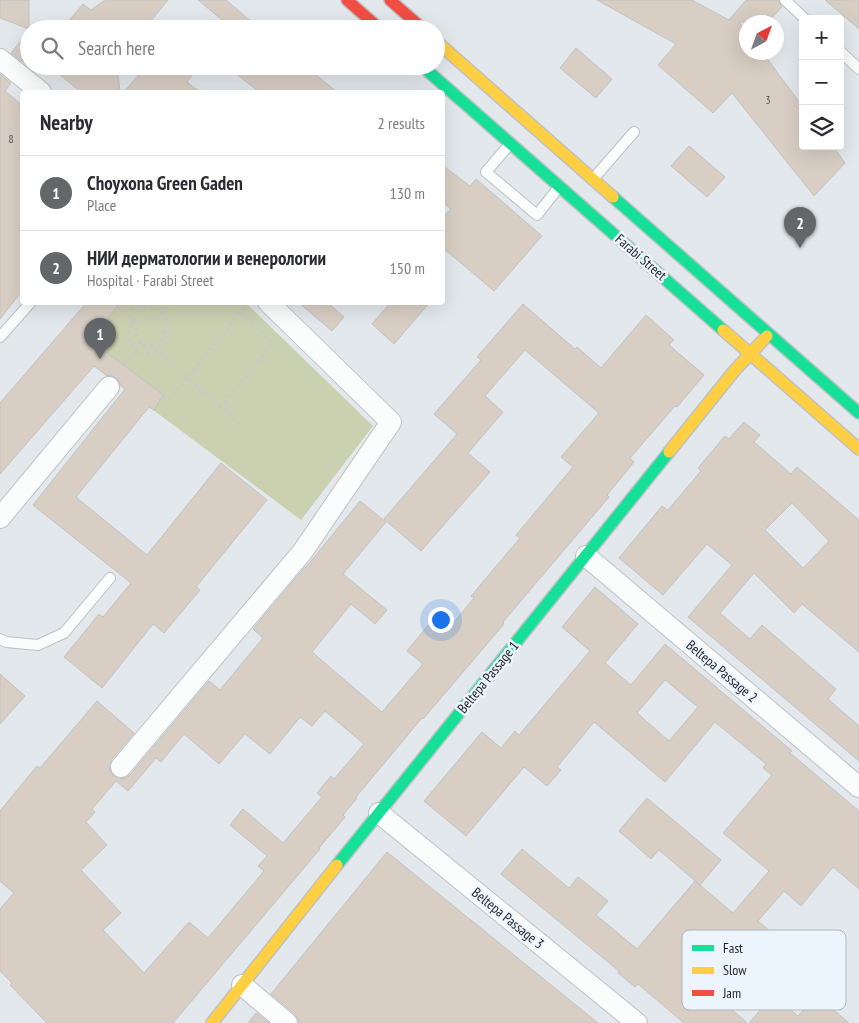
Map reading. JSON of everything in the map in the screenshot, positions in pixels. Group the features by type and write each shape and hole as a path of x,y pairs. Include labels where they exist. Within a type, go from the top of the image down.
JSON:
{"main road":[{"path":"347,0 370,20"},
{"path":"390,0 413,20"},
{"name":"Farabi Street","path":"445,49 859,413"},
{"name":"Farabi Street","path":"432,75 859,449"},
{"name":"Beltepa Passage 1","path":"212,1023 735,370 768,334"}],"street":[{"path":"0,59 39,90"},
{"path":"121,767 303,551 390,422 271,305"},
{"path":"0,518 109,387"},
{"name":"Beltepa Passage 2","path":"586,556 859,786"},
{"name":"Beltepa Passage 3","path":"379,813 637,1023"},
{"path":"242,985 287,1023"}],"lane":[{"path":"785,0 801,15"},
{"path":"844,55 859,69"},
{"path":"593,179 634,132"},
{"path":"510,143 486,172 537,214 560,186"},
{"path":"0,337 28,305"},
{"path":"0,639 6,642 38,645 64,633 110,578"}],"path":[{"path":"156,319 168,305"},
{"path":"163,395 170,399 246,305"},
{"path":"118,306 139,323"},
{"path":"124,311 145,306 162,312 169,329 166,341 156,351 142,353 135,351 130,344 129,338 133,318"},
{"path":"220,407 273,343 240,312"},
{"path":"147,318 156,319 162,326 163,335 155,345 146,345 142,343 137,335 137,327 139,323 147,318"},
{"path":"124,365 142,343"},
{"path":"150,345 242,426"}],"green space":[{"path":"87,305 248,305 373,426 301,520 94,366"}],"building":[{"path":"0,0 29,0 29,20 20,20 20,26 0,18"},
{"path":"105,0 168,0 151,20 70,20 83,4 91,10"},
{"path":"198,0 226,0 249,20 222,20"},
{"path":"597,0 692,0 729,20 746,0 778,0 782,7 775,15 739,15 739,60 768,60 799,102 799,150 836,150 845,163 814,196 732,93 713,113 658,65 676,44"},
{"path":"825,0 859,0 859,29"},
{"path":"20,42 20,60 11,53"},
{"path":"576,48 612,79 596,98 560,68"},
{"path":"0,74 11,83 5,91 20,103 20,294 0,319"},
{"path":"60,75 118,75 120,90 79,90"},
{"path":"138,75 192,75 187,82 197,90 126,90"},
{"path":"238,75 316,75 335,90 257,90"},
{"path":"689,146 725,177 707,197 671,166"},
{"path":"445,167 470,186 476,179 542,236 494,291 445,250 445,215 451,209 445,204"},
{"path":"523,304 575,349 577,347 601,368 646,315 674,340 669,345 704,375 630,458 634,462 607,495 609,497 503,622 504,624 356,797 343,815 345,817 320,849 173,1023 47,1023 10,985 12,983 0,971 0,909 14,893 0,881 0,811 37,766 40,768 97,701 134,733 109,765 110,771 119,779 130,775 209,681 220,690 263,638 253,629 360,501 386,522 343,574 387,610 375,624 351,604 312,652 382,712 423,664 407,651 431,622 445,633 474,598 471,596 520,538 516,535 573,467 561,457 599,413 525,350 485,396 503,412 468,453 490,472 421,551 384,519 457,434 434,414 481,360 477,357","holes":["325,711 364,744 334,779 331,776 317,793 322,797 283,843 243,809 230,825 267,856 258,866 264,871 208,938 189,922 144,973 103,930 121,913 81,870 107,845 86,822 95,812 92,809 116,781 128,791 156,758 161,762 184,734 219,764 245,734 270,754 300,717 312,726"]},
{"path":"84,305 119,305 107,319 115,325 106,352 163,395 154,410 149,407 76,497 147,555 221,463 267,500 196,587 200,590 164,633 153,624 102,688 64,657 99,614 103,617 131,583 33,505 125,389 116,378 111,375 107,376 94,366 0,474 0,403"},
{"path":"302,305 330,305 344,317 332,331"},
{"path":"388,305 427,305 394,344 372,324"},
{"path":"744,422 760,435 754,442 791,474 797,467 859,520 859,652 802,604 794,613 754,573 720,613 750,639 762,625 836,689 828,699 859,726 859,761 688,617 732,565 707,544 663,595 619,558 662,506 668,510 701,471 698,468 725,436 729,439","holes":["792,503 829,541 803,568 765,530"]},
{"path":"595,587 638,624 605,663 631,685 665,644 792,751 790,753 859,811 859,889 833,867 801,906 784,891 758,921 769,930 682,930 682,1010 732,1010 747,1023 684,1023 638,984 635,987 618,973 619,971 501,874 522,849 569,888 578,877 608,901 596,915 637,949 695,881 733,913 769,871 723,833 772,775 763,768 766,764 715,722 665,782 594,722 557,767 561,770 547,786 524,767 466,836 424,801 482,732 501,748 515,731 519,735 590,651 562,627","holes":["665,680 698,707 669,741 637,713"]},
{"path":"0,674 25,696 0,724"},
{"path":"647,798 721,860 700,885 659,850 651,859 619,831"},
{"path":"387,852 598,1023 299,1023 295,1014 271,994"},
{"path":"760,1010 791,1010 798,1016 803,1010 834,1010 849,1023 749,1023"},
{"path":"256,1013 269,1023 248,1023"}],"traffic: fast":[{"path":"432,75 723,330"},
{"path":"613,197 859,413"},
{"path":"337,865 669,452"}],"traffic: slow":[{"path":"445,49 613,197"},
{"path":"723,330 859,449"},
{"path":"669,452 735,370 767,336"},
{"path":"212,1023 337,865"}],"traffic: jam":[{"path":"347,0 370,20"},
{"path":"390,0 413,20"}],"place":[{"name":"НИИ дерматологии и венерологии","path":"800,248"},
{"name":"Choyxona Green Gaden","path":"100,359"}]}
